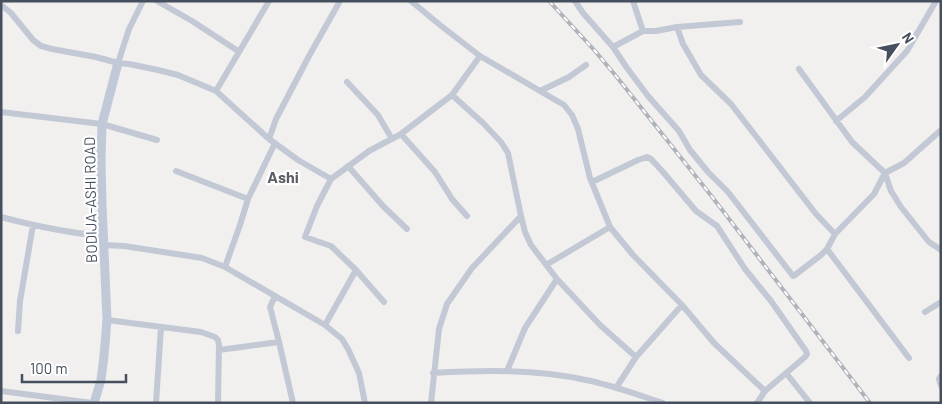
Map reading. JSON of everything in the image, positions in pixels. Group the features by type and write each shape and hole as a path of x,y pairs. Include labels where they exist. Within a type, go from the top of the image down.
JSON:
{"street":[{"name":"BODIJA-ASHI ROAD","path":"93,403 101,380 107,320 107,285 103,241 102,124 129,29 143,1"},
{"path":"157,1 238,51"},
{"path":"216,91 269,1"},
{"path":"268,139 309,56 340,1"},
{"path":"411,1 480,56 564,105 572,114 592,182 610,227 633,255 682,305 714,343 764,391"},
{"path":"575,1 613,47 648,96 679,131 690,150 728,192 791,274 795,275 827,249 835,234 874,194 885,173 904,163 941,130"},
{"path":"633,1 643,31"},
{"path":"836,121 865,97 907,51 936,1"},
{"path":"1,5 11,13 33,40 41,46 178,75 216,91 268,139 298,160 331,179"},
{"path":"613,47 643,31 740,22"},
{"path":"677,27 683,44 701,74 731,104 816,214 835,234"},
{"path":"384,302 356,270 331,246 305,237 317,206 331,179 369,151 401,134 452,95 480,56"},
{"path":"540,91 569,77 586,65"},
{"path":"799,69 852,142 885,173 891,191 901,207 929,242 941,250"},
{"path":"347,82 378,115 392,139"},
{"path":"452,95 483,123 501,142 508,154 525,232 531,245 557,279 600,325 636,357"},
{"path":"1,112 102,124 157,140"},
{"path":"401,134 435,172 452,199 467,216"},
{"path":"225,267 236,240 248,199 275,143"},
{"path":"592,182 647,157 651,159 696,210 717,226 745,269 771,301 807,354 764,391 757,403"},
{"path":"348,166 383,206 407,229"},
{"path":"176,171 248,199"},
{"path":"431,403 439,329 447,304 472,268 521,216"},
{"path":"1,217 88,235 124,246 202,258 225,267 325,325 342,338 359,373 365,403"},
{"path":"18,332 20,301 33,225"},
{"path":"546,265 610,227"},
{"path":"827,249 909,358"},
{"path":"325,325 356,270"},
{"path":"507,371 525,328 557,279"},
{"path":"275,296 270,307 293,403"},
{"path":"925,312 941,302"},
{"path":"616,388 636,357 682,305"},
{"path":"107,320 201,332 218,340 218,403"},
{"path":"156,403 162,327"},
{"path":"219,350 279,342"},
{"path":"433,373 507,371 570,377 588,380 663,403"},
{"path":"786,373 810,403"},
{"path":"941,376 939,379 941,386"},
{"path":"1,391 93,403"}],"railway":[{"path":"549,1 616,76 713,198 870,403"}],"district":[{"name":"Ashi","path":"283,176"}]}
